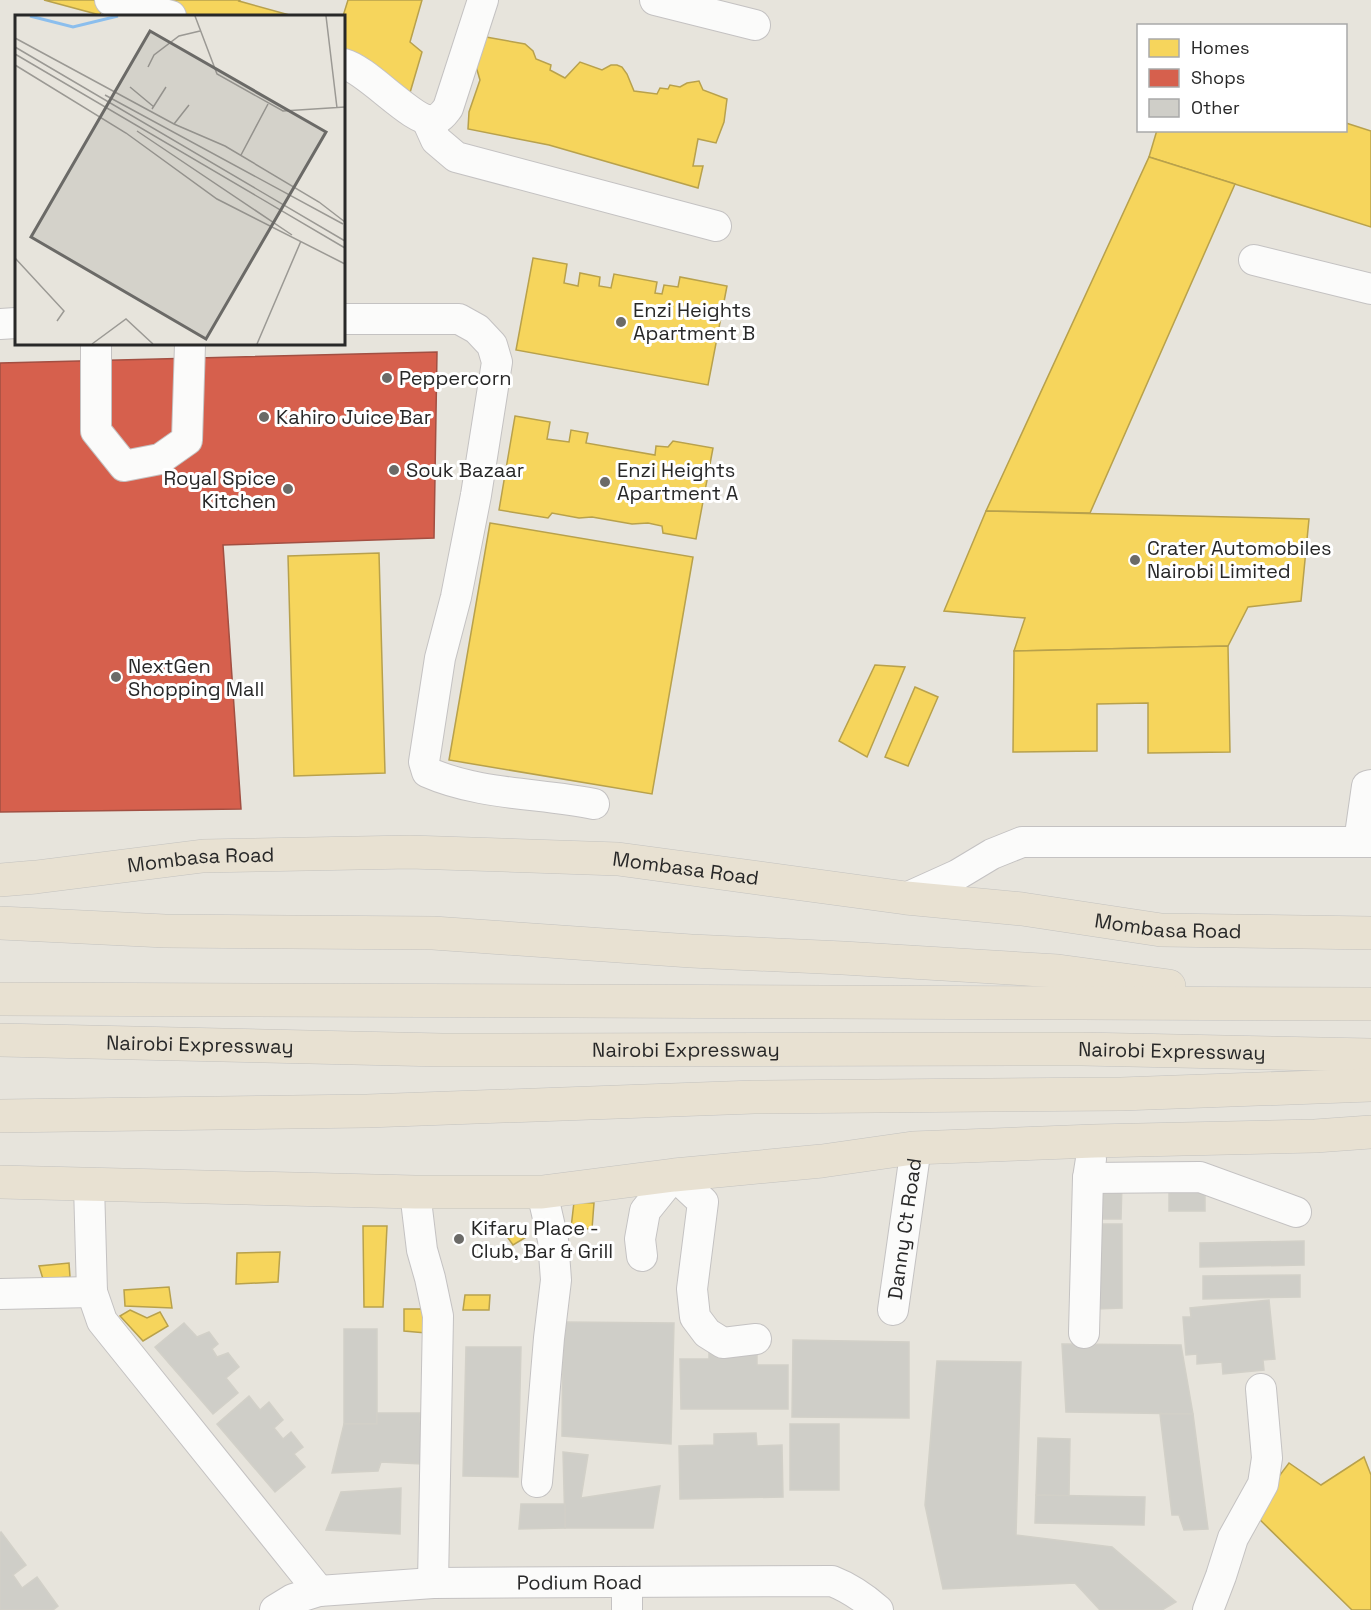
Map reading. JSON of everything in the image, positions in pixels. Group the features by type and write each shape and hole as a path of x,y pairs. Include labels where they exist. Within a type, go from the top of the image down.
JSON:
{"highway":[{"name":"Mombasa Road","path":"0,880 203,856 410,852 618,859 906,898 1022,909 1161,930 1371,933"},
{"path":"0,924 165,931 433,933 691,951 1058,971 1307,1004"},
{"path":"0,999 1371,1004"},
{"name":"Nairobi Expressway","path":"0,1040 442,1050 1082,1049 1371,1055"},
{"path":"0,1116 367,1111 754,1098 1121,1094 1371,1085"},
{"path":"0,1182 415,1192 542,1192 674,1175 822,1161 913,1148 1315,1136 1371,1132"}],"street":[{"path":"110,0 167,15"},
{"path":"345,64 377,84 400,105 427,120 435,120 448,108 483,0"},
{"path":"655,0 755,25"},
{"path":"427,120 436,140 456,157 716,226"},
{"path":"1254,260 1371,289"},
{"path":"345,319 459,319 477,329 492,345 497,362 476,495 456,597 440,658 424,762 427,772 446,780 488,789 594,804"},
{"path":"96,345 96,431 124,466 159,459 187,440 190,345"},
{"path":"906,898 957,875 992,854 1022,842 1365,842 1367,786 1371,785"},
{"path":"1084,1334 1088,1178 1095,1141"},
{"name":"Danny Ct Road","path":"893,1310 914,1161 913,1148"},
{"path":"642,1256 640,1239 645,1211 674,1175 703,1202 692,1289 695,1317 707,1333 723,1343 756,1339"},
{"path":"1088,1178 1200,1176 1296,1212"},
{"path":"89,1185 92,1292 102,1321 319,1591"},
{"path":"415,1192 422,1250 438,1316 433,1583"},
{"path":"537,1482 556,1280 553,1240 542,1192"},
{"path":"0,1294 92,1292"},
{"path":"1208,1610 1233,1538 1263,1484 1267,1458 1261,1389"},
{"name":"Podium Road","path":"275,1610 293,1599 319,1591 433,1583 627,1596 832,1581 854,1591 878,1610"}],"building: Homes":[{"path":"44,0 104,0 100,15"},
{"path":"146,0 240,0 289,15 149,15"},
{"path":"348,0 422,0 410,42 422,52 409,96 345,79 343,15"},
{"path":"486,37 525,44 533,51 536,59 551,65 550,70 565,78 580,62 602,70 611,65 617,65 622,67 627,74 634,91 657,94 660,88 668,89 670,85 680,87 699,81 703,90 727,99 724,122 716,143 698,139 693,166 703,166 698,188 549,145 468,129 469,112 480,80 475,63"},
{"path":"1347,123 1371,131 1371,227 1149,157 1156,132 1347,132"},
{"path":"1149,157 1235,184 1090,513 986,511"},
{"name":"Enzi Heights Apartment B","path":"533,258 567,264 564,283 578,286 580,273 600,277 599,286 611,288 614,274 657,282 655,293 662,294 664,285 678,287 680,277 727,286 708,385 516,350"},
{"name":"Enzi Heights Apartment A","path":"515,416 550,422 547,439 569,442 571,430 588,433 586,443 655,455 656,446 668,447 673,441 713,448 696,539 663,533 662,526 648,523 632,524 552,513 548,518 499,510"},
{"name":"Crater Automobiles Nairobi Limited","path":"986,511 1309,519 1301,601 1248,607 1228,646 1014,651 1025,618 944,611"},
{"path":"490,523 693,557 652,794 449,760"},
{"path":"379,553 385,773 294,776 288,556"},
{"path":"1228,646 1230,752 1148,753 1148,703 1097,704 1097,751 1013,752 1014,651"},
{"path":"875,665 905,667 867,757 839,741"},
{"path":"915,687 938,697 908,766 885,757"},
{"path":"574,1202 594,1203 592,1229 571,1228"},
{"path":"363,1226 387,1226 383,1307 364,1307"},
{"path":"524,1230 528,1236 513,1245 508,1238"},
{"path":"280,1252 278,1282 236,1284 237,1253"},
{"path":"69,1263 70,1277 43,1279 39,1266"},
{"path":"169,1287 172,1308 125,1306 124,1290"},
{"path":"465,1295 490,1295 489,1310 463,1310"},
{"path":"404,1309 427,1309 426,1333 404,1331"},
{"path":"130,1310 147,1318 160,1312 168,1326 143,1341 120,1316"},
{"path":"1364,1457 1371,1475 1371,1610 1352,1610 1252,1512 1289,1463 1321,1485"}],"building: Shops":[{"name":"NextGen Shopping Mall","path":"437,352 434,538 223,545 241,809 0,812 0,363"}],"building: Other":[{"path":"1095,1182 1122,1183 1121,1219 1097,1219"},
{"path":"1169,1186 1205,1186 1205,1211 1169,1211"},
{"path":"1096,1224 1122,1224 1122,1308 1097,1309"},
{"path":"1304,1241 1304,1265 1200,1267 1200,1243"},
{"path":"1300,1275 1300,1297 1203,1299 1203,1276"},
{"path":"1269,1300 1275,1359 1263,1360 1264,1370 1223,1374 1222,1362 1197,1364 1197,1354 1186,1355 1183,1317 1191,1317 1190,1308"},
{"path":"563,1322 674,1323 671,1444 562,1436"},
{"path":"184,1323 197,1337 209,1332 218,1344 212,1349 217,1357 228,1353 239,1367 226,1378 238,1393 213,1414 155,1347"},
{"path":"344,1329 377,1329 377,1424 344,1424"},
{"path":"793,1340 909,1342 909,1418 792,1417"},
{"path":"1062,1344 1181,1345 1193,1414 1066,1412"},
{"path":"466,1347 521,1347 518,1477 463,1476"},
{"path":"757,1348 757,1365 788,1365 788,1409 681,1409 680,1359 709,1359 709,1349"},
{"path":"937,1361 1021,1362 1016,1535 1112,1547 1176,1602 1162,1610 1100,1610 1075,1583 943,1589 925,1505"},
{"path":"249,1396 260,1410 269,1402 283,1420 274,1428 283,1439 291,1432 303,1447 294,1454 305,1467 275,1492 217,1424"},
{"path":"377,1413 420,1413 422,1464 381,1462 378,1471 332,1473 344,1424 377,1424"},
{"path":"1160,1414 1193,1414 1208,1529 1184,1530 1179,1515 1172,1515"},
{"path":"790,1424 839,1424 839,1490 790,1490"},
{"path":"756,1433 757,1446 782,1445 783,1497 680,1499 679,1446 714,1445 714,1434"},
{"path":"1038,1438 1070,1439 1069,1496 1036,1495"},
{"path":"563,1452 588,1455 581,1498 660,1486 653,1528 565,1528"},
{"path":"401,1488 400,1534 326,1530 341,1492"},
{"path":"1036,1495 1145,1497 1144,1525 1035,1523"},
{"path":"521,1504 565,1504 565,1528 519,1529"},
{"path":"1,1532 26,1565 13,1575 22,1588 37,1577 58,1606 53,1610 0,1610"}],"place":[{"name":"Enzi Heights Apartment B","path":"621,322"},
{"name":"Peppercorn","path":"387,378"},
{"name":"Kahiro Juice Bar","path":"264,417"},
{"name":"Souk Bazaar","path":"394,470"},
{"name":"Enzi Heights Apartment A","path":"605,482"},
{"name":"Royal Spice Kitchen","path":"288,489"},
{"name":"Crater Automobiles Nairobi Limited","path":"1135,560"},
{"name":"NextGen Shopping Mall","path":"116,677"},
{"name":"Kifaru Place - Club, Bar & Grill","path":"459,1239"}]}
